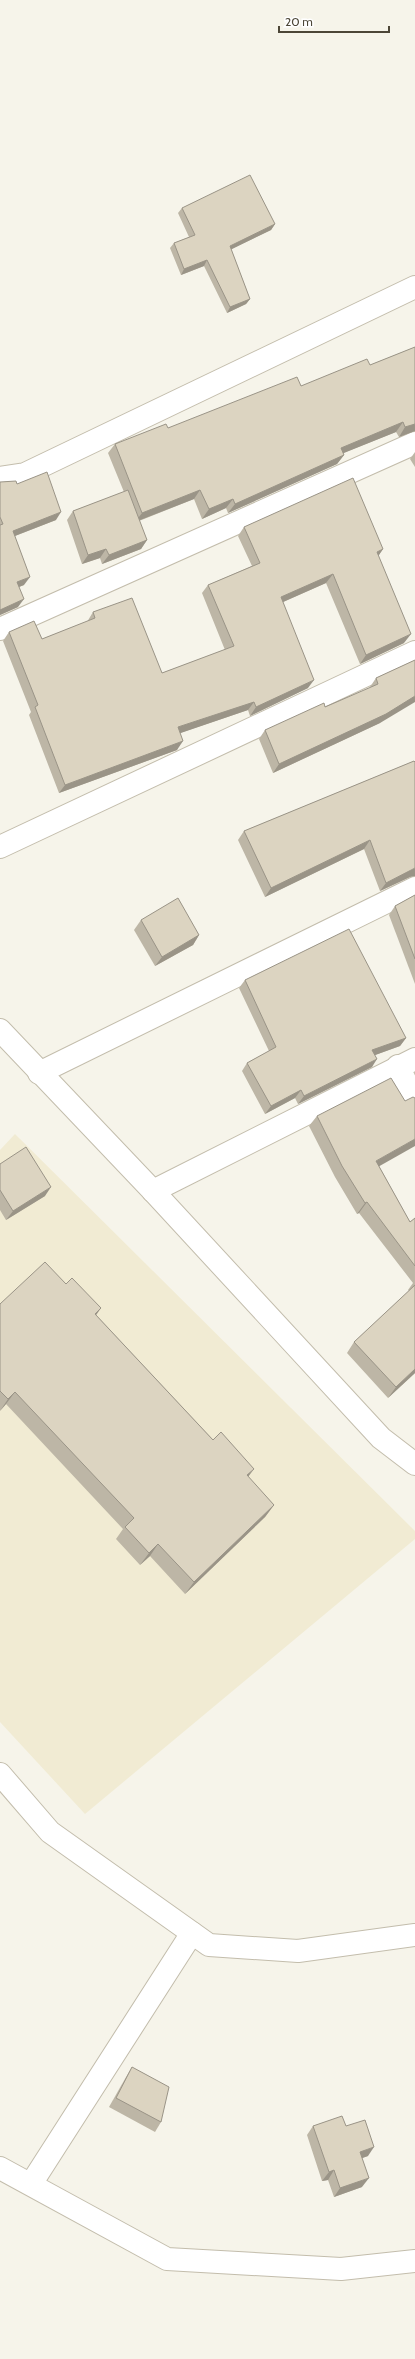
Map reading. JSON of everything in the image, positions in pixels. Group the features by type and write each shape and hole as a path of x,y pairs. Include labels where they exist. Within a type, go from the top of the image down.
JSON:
{"street":[{"path":"0,478 25,474 415,287"},
{"path":"0,629 415,443"},
{"path":"0,847 415,652"},
{"path":"39,1073 415,888"},
{"path":"0,1030 39,1073 153,1190 381,1438 415,1464"},
{"path":"153,1190 407,1063 415,1100"},
{"path":"0,1774 50,1832 209,1945 298,1951 415,1935"},
{"path":"31,2184 192,1933"},
{"path":"0,2168 167,2259 340,2269 415,2261"}],"shaded area":[{"path":"15,1134 415,1531 415,1539 85,1814 0,1722 0,1150"}],"building":[{"path":"250,175 275,224 230,246 250,299 230,307 207,260 184,269 174,243 195,235 182,208"},
{"path":"415,347 415,424 405,427 403,422 341,448 344,455 235,504 233,499 209,509 200,490 142,513 115,444 166,424 168,428 297,377 301,386 367,359 370,365"},
{"path":"47,472 61,512 13,531 30,577 17,582 24,599 0,610 0,525 3,524 0,517 0,482 16,481 17,484"},
{"path":"353,478 383,549 377,552 411,634 366,655 333,574 281,597 314,680 256,707 254,702 178,727 183,741 65,785 35,707 38,705 9,632 34,621 42,639 95,618 93,612 132,598 162,673 234,646 208,585 260,563 244,527"},
{"path":"128,490 147,540 109,555 106,549 88,555 73,511"},
{"path":"415,660 415,696 386,714 279,764 265,730 324,703 325,707 378,684 376,678"},
{"path":"414,761 415,868 386,883 370,840 271,888 244,831"},
{"path":"415,895 415,959 395,906"},
{"path":"178,898 199,935 162,957 141,920"},
{"path":"349,929 406,1038 372,1050 377,1059 304,1096 301,1090 271,1106 247,1063 276,1047 245,980"},
{"path":"391,1078 405,1101 413,1097 415,1098 415,1139 376,1161 410,1222 415,1218 415,1266 367,1202 365,1203 342,1166 317,1116"},
{"path":"26,1147 51,1187 13,1211 0,1190 0,1164"},
{"path":"45,1262 66,1284 72,1278 101,1308 95,1314 213,1440 221,1432 254,1469 247,1475 274,1505 194,1582 158,1544 149,1553 125,1527 134,1518 15,1392 8,1399 0,1391 0,1304"},
{"path":"415,1285 415,1369 396,1387 354,1342"},
{"path":"132,2067 169,2087 161,2122 116,2098"},
{"path":"342,2116 346,2126 365,2120 374,2147 360,2152 369,2178 340,2188 334,2170 329,2172 313,2126"}]}
